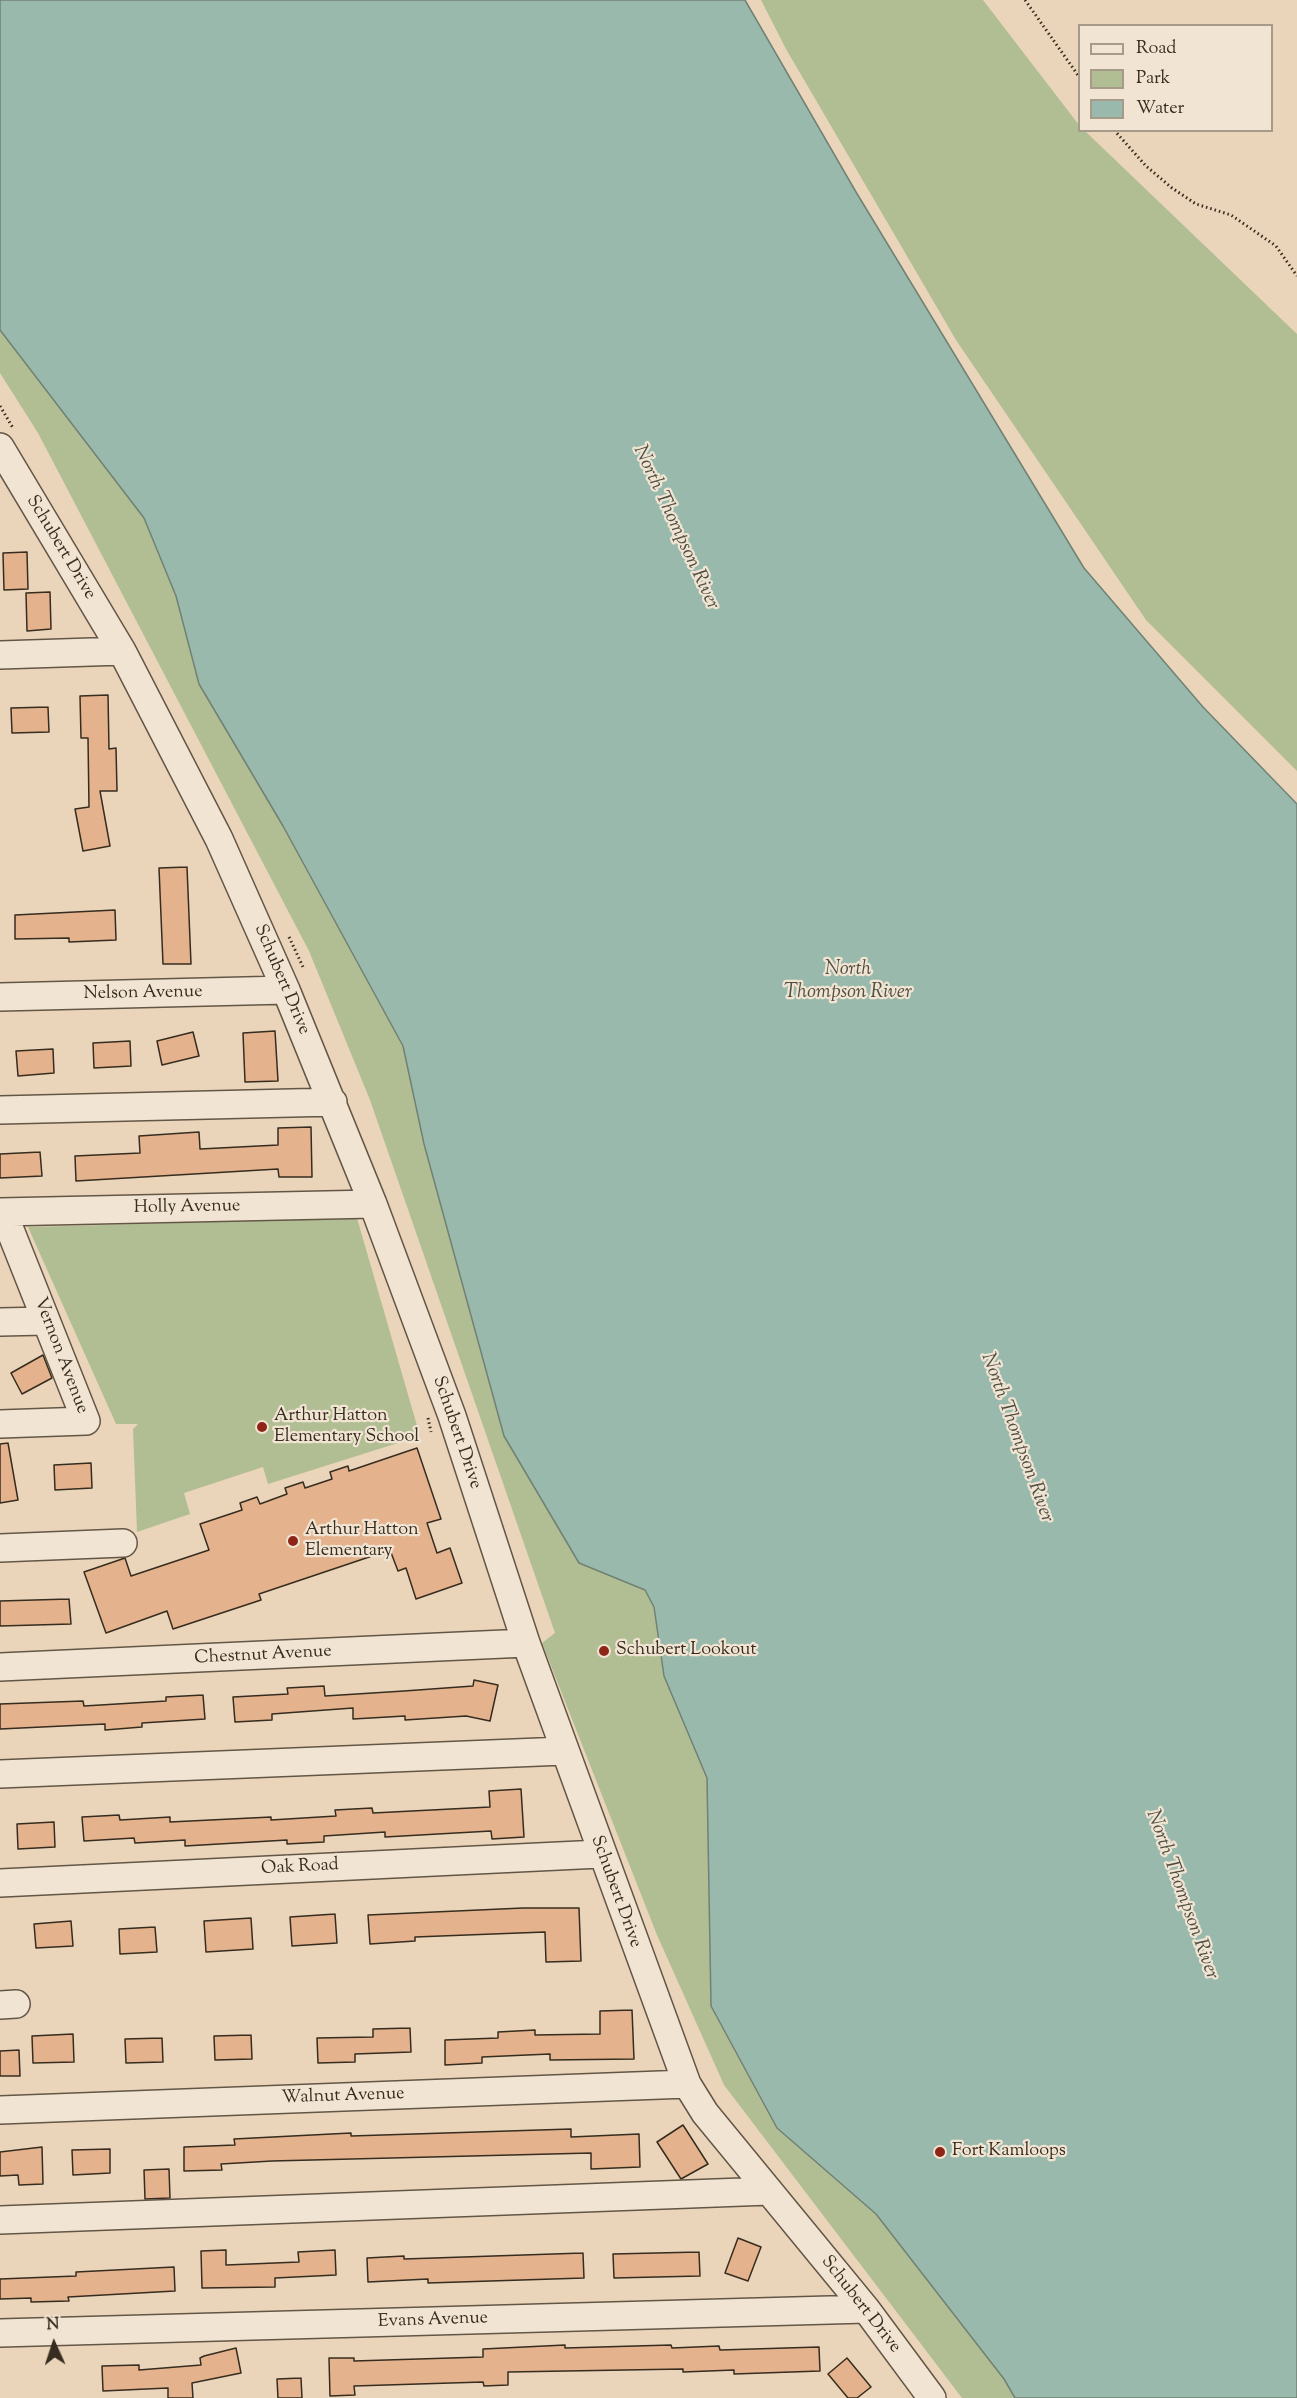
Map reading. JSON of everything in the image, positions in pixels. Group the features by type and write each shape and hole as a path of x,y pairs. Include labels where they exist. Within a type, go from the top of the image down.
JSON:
{"street":[{"name":"Schubert Drive","path":"0,447 122,651 219,839 286,990 373,1204 452,1416 526,1643 600,1854 687,2084 705,2113 866,2309 932,2398"},
{"path":"0,655 122,651"},
{"name":"Nelson Avenue","path":"0,997 286,990"},
{"path":"0,1110 333,1102"},
{"name":"Holly Avenue","path":"1,1212 373,1204"},
{"name":"Vernon Avenue","path":"0,1424 86,1421 1,1212"},
{"path":"0,1322 46,1321"},
{"path":"0,1548 123,1543"},
{"name":"Chestnut Avenue","path":"0,1667 526,1643"},
{"path":"0,1774 564,1751"},
{"name":"Oak Road","path":"0,1882 600,1854"},
{"name":"Walnut Avenue","path":"0,2110 687,2084"},
{"path":"0,2220 769,2191"},
{"name":"Evans Avenue","path":"0,2333 866,2309"}],"path":[{"path":"1025,0 1078,75"},
{"path":"1116,132 1146,166 1172,188 1196,204 1231,215 1276,246 1297,276"}],"green space":[{"path":"761,0 983,0 1078,124 1078,132 1086,132 1297,334 1297,771 1146,620 956,340 786,49"},
{"path":"0,330 144,518 176,596 199,684 283,826 403,1046 424,1144 448,1230 579,1563 646,1590 654,1607 664,1676 707,1778 711,2006 777,2128 876,2214 1004,2379 1015,2398 962,2398 724,2085 657,1935 542,1643 555,1633 370,1100 309,951 38,433 0,373"},
{"path":"357,1218 420,1436 268,1484 263,1467 184,1493 190,1514 137,1532 133,1429 138,1424 116,1424 28,1227"}],"water":[{"name":"North Thompson River","path":"0,0 745,0 856,192 1084,568 1203,707 1297,804 1297,2398 1015,2398 1004,2379 876,2214 777,2128 711,2006 707,1778 664,1676 654,1607 645,1590 579,1563 504,1436 424,1144 403,1046 283,826 199,684 176,596 144,518 0,330"}],"building":[{"path":"27,552 28,589 4,590 3,553"},
{"path":"50,592 51,629 27,631 26,593"},
{"path":"108,695 109,749 116,748 117,791 100,791 110,846 83,851 75,809 89,807 88,738 81,738 80,696"},
{"path":"48,707 49,732 12,733 11,708"},
{"path":"187,867 191,964 163,964 159,868"},
{"path":"115,910 116,940 69,942 69,938 15,939 15,915"},
{"path":"275,1031 278,1081 245,1082 243,1033"},
{"path":"193,1032 199,1056 162,1065 157,1041"},
{"path":"130,1041 131,1066 94,1068 93,1043"},
{"path":"53,1049 54,1073 18,1076 16,1051"},
{"path":"311,1127 312,1177 279,1177 278,1169 76,1181 75,1156 140,1153 139,1136 199,1132 200,1149 278,1145 278,1128"},
{"path":"40,1152 42,1176 0,1178 0,1154"},
{"path":"43,1355 52,1378 22,1394 11,1373"},
{"path":"8,1443 18,1500 0,1503 0,1444"},
{"name":"Arthur Hatton Elementary","path":"417,1448 441,1519 427,1523 437,1553 450,1548 462,1583 416,1599 406,1568 398,1571 390,1550 259,1594 261,1600 173,1629 167,1611 106,1633 84,1572 125,1558 131,1576 209,1550 200,1524 242,1510 240,1503 257,1497 260,1504 287,1494 285,1488 303,1482 305,1488 332,1479 330,1472 348,1466 349,1471"},
{"path":"91,1463 92,1488 55,1490 54,1465"},
{"path":"69,1599 71,1624 0,1626 0,1601"},
{"path":"474,1680 498,1685 490,1721 466,1716 405,1720 405,1716 353,1719 353,1708 272,1714 272,1720 235,1722 233,1697 288,1694 287,1688 324,1686 325,1696 404,1691 473,1686"},
{"path":"203,1695 205,1719 142,1723 142,1727 105,1730 105,1724 0,1729 0,1704 83,1701 84,1706 166,1701 166,1697"},
{"path":"521,1789 524,1837 492,1839 491,1831 385,1837 385,1832 324,1836 324,1842 287,1844 287,1840 185,1846 185,1840 135,1843 134,1838 84,1841 82,1817 119,1815 120,1820 170,1817 170,1822 271,1817 271,1820 336,1816 335,1810 372,1808 373,1813 490,1807 489,1791"},
{"path":"54,1822 55,1847 18,1849 17,1824"},
{"path":"523,1908 579,1908 581,1961 546,1962 545,1932 415,1937 415,1941 370,1944 368,1915"},
{"path":"335,1914 337,1943 292,1946 290,1917"},
{"path":"251,1918 253,1949 206,1952 204,1921"},
{"path":"71,1921 73,1946 36,1948 34,1924"},
{"path":"155,1927 157,1952 120,1954 119,1929"},
{"path":"632,2010 634,2059 550,2060 550,2054 482,2057 482,2063 445,2065 445,2040 498,2038 498,2032 535,2030 535,2035 600,2034 600,2011"},
{"path":"410,2028 411,2052 355,2054 355,2062 318,2063 317,2038 373,2037 373,2029"},
{"path":"73,2034 74,2062 33,2063 32,2036"},
{"path":"251,2035 252,2059 215,2060 214,2036"},
{"path":"162,2038 163,2062 126,2063 125,2039"},
{"path":"19,2050 20,2076 0,2076 0,2051"},
{"path":"683,2125 708,2164 681,2179 657,2142"},
{"path":"571,2129 571,2137 639,2134 640,2167 591,2169 591,2153 272,2161 221,2164 222,2170 184,2171 184,2147 235,2145 234,2139 351,2133 351,2136"},
{"path":"42,2147 43,2184 19,2185 18,2175 0,2176 0,2152"},
{"path":"110,2149 110,2173 73,2175 72,2150"},
{"path":"169,2169 170,2198 145,2199 144,2170"},
{"path":"738,2238 761,2247 748,2281 725,2273"},
{"path":"226,2250 226,2265 299,2262 298,2252 335,2250 336,2275 275,2278 275,2287 202,2288 201,2251"},
{"path":"699,2252 700,2276 614,2278 613,2254"},
{"path":"583,2253 584,2278 428,2283 428,2279 368,2282 367,2258 404,2256 404,2259"},
{"path":"174,2267 175,2291 68,2297 69,2301 31,2302 31,2298 0,2299 0,2279 76,2276 76,2272"},
{"path":"565,2345 565,2348 719,2346 720,2350 819,2347 820,2371 734,2374 734,2370 683,2372 683,2369 508,2372 508,2385 484,2386 483,2382 354,2386 355,2395 330,2396 329,2358 354,2358 354,2361 483,2357 483,2349"},
{"path":"236,2348 241,2373 192,2383 193,2398 168,2398 168,2388 103,2391 102,2366 139,2365 139,2370 201,2365 200,2358 204,2356"},
{"path":"847,2358 871,2387 857,2398 848,2398 828,2374"},
{"path":"301,2378 302,2398 278,2398 277,2379"}],"place":[{"name":"Arthur Hatton Elementary School","path":"262,1427"},
{"name":"Arthur Hatton Elementary","path":"293,1541"},
{"name":"Schubert Lookout","path":"604,1651"},
{"name":"Fort Kamloops","path":"940,2152"}]}
